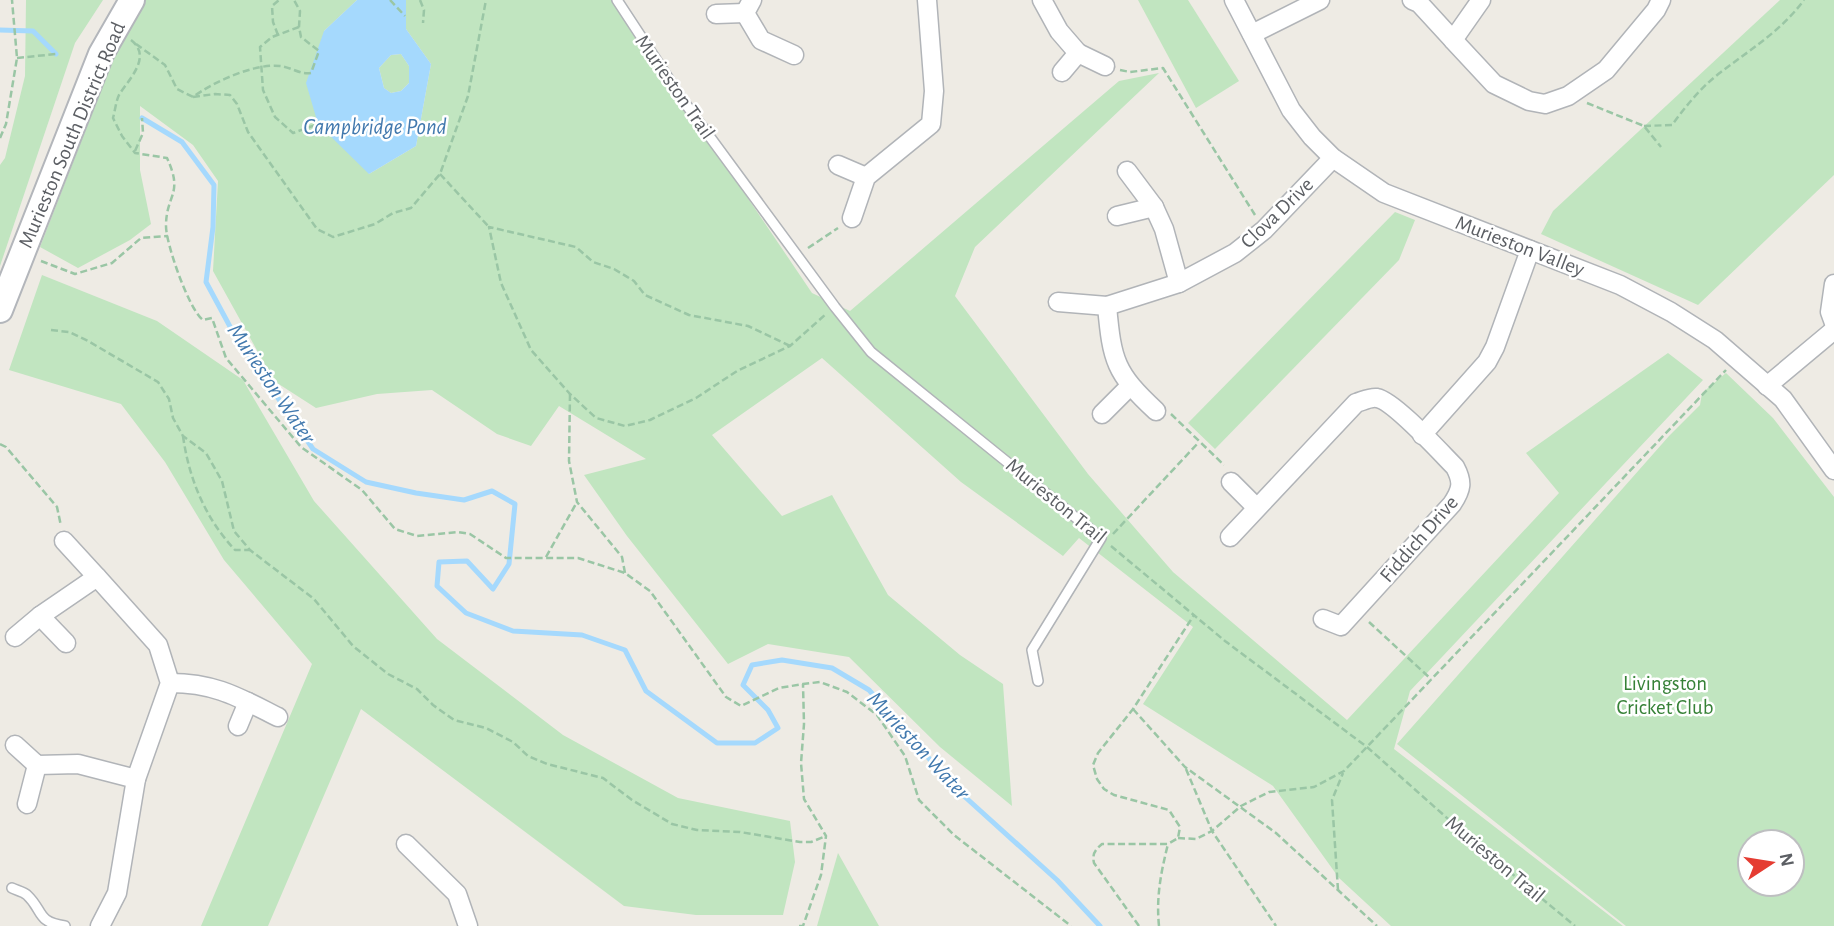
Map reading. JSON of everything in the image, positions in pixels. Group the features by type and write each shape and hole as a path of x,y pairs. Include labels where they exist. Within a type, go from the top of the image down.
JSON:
{"street":[{"name":"Murieston South District Road","path":"0,310 102,54 114,27 132,0"},
{"path":"852,218 866,177 931,124 934,91 927,0"},
{"path":"1042,0 1059,31 1078,53 1105,66"},
{"name":"Murieston Valley","path":"1234,0 1292,110 1311,137 1333,158 1384,193 1620,285 1665,308 1715,340 1783,399 1834,470"},
{"path":"1252,34 1320,0"},
{"path":"1412,0 1419,3 1494,84 1529,102 1545,104 1568,96 1606,70 1656,10 1661,0"},
{"path":"1453,40 1480,0"},
{"path":"716,15 748,6 761,40 794,55"},
{"path":"1062,72 1078,53"},
{"name":"Clova Drive","path":"1058,302 1107,306 1179,282 1235,253 1264,230 1333,158"},
{"path":"838,166 866,177"},
{"path":"1128,171 1154,207 1164,229 1179,282"},
{"path":"1117,216 1154,207"},
{"path":"1422,435 1487,362 1530,250"},
{"path":"1834,284 1830,312 1834,323"},
{"path":"1107,306 1115,362 1129,387 1156,411"},
{"path":"1767,386 1834,330"},
{"path":"1102,414 1129,387"},
{"name":"Fiddich Drive","path":"1230,537 1356,403 1379,398 1394,408 1455,467 1461,479 1461,490 1341,626 1323,619"},
{"path":"1231,482 1256,507"},
{"path":"64,541 158,645 170,682 136,779 117,894 100,926"},
{"path":"15,637 40,616 97,577"},
{"path":"40,616 66,643"},
{"path":"170,682 208,686 278,717"},
{"path":"239,726 248,702"},
{"path":"15,745 37,765 78,764 136,779"},
{"path":"27,804 37,765"},
{"path":"406,845 457,894 468,926"}],"lane":[{"name":"Murieston Trail","path":"617,0 682,99 871,352 1103,540"},
{"path":"1038,681 1032,650 1103,540"},
{"path":"12,888 27,894 43,919 51,924 65,926"}],"path":[{"path":"0,138 6,124 17,58 12,0"},
{"path":"278,36 273,22 272,6 279,0"},
{"path":"193,97 206,87 260,66 281,66 305,74 311,73 319,51 301,37 300,11 295,0"},
{"path":"390,0 405,16"},
{"path":"420,0 424,10 423,23"},
{"path":"114,27 165,65 177,89 193,97 230,94 248,132 317,229 333,237 375,224 393,213 411,208 440,174 468,96 486,0"},
{"path":"1568,96 1644,126 1672,125 1690,101 1718,74 1767,39 1793,15 1804,0"},
{"path":"299,27 272,37 260,47 263,90 275,117 293,133 318,124"},
{"path":"136,44 140,58 131,81 119,96 113,118 135,153 167,158 176,186 167,218 168,236 187,297 196,315 203,320 212,318 226,358 301,447 362,490 395,529 417,536 458,532 470,534 506,558 578,558 625,573 650,591 726,697 741,706 779,688 803,684 820,682 847,692 877,715 905,757 919,800 954,835 1071,926"},
{"path":"17,58 56,54"},
{"path":"1105,66 1130,72 1163,68 1264,230"},
{"path":"135,153 143,133 142,118"},
{"path":"1644,126 1661,147"},
{"path":"440,174 489,227 496,251 495,266 531,350 570,394 596,418 625,426 650,420 696,398 737,371 790,346 835,307"},
{"path":"797,255 852,218"},
{"path":"489,227 576,247 593,261 635,281 645,295 689,315 748,326 790,346"},
{"path":"21,255 75,274 112,263 141,238 168,236"},
{"path":"51,330 69,332 88,341 158,382 169,399 173,418 183,436 187,464 207,515 235,550 250,550"},
{"path":"1139,926 1094,863 1092,857 1095,849 1102,844 1168,844 1178,838 1196,839 1212,831 1241,806 1269,792 1314,787 1344,771 1735,357"},
{"path":"570,394 569,461 577,502 622,557 625,573"},
{"path":"1156,411 1168,411 1233,474 1231,482"},
{"path":"183,436 206,453 222,481 234,531 250,550 314,599 353,646 388,674 417,690 454,720 486,728 513,742 528,756 547,764 604,778 632,800 672,824 697,830 740,832 800,842 811,842 826,836"},
{"path":"1103,540 1199,442"},
{"path":"0,444 6,447 57,507 64,541"},
{"path":"545,558 577,502"},
{"name":"Murieston Trail","path":"1103,540 1194,615 1367,747 1482,849 1575,926"},
{"path":"1357,610 1431,679"},
{"path":"1178,838 1180,827 1169,810 1114,795 1104,789 1097,779 1093,765 1098,753 1132,709 1194,615"},
{"path":"799,926 803,926 821,875 826,836 804,799 801,763 803,684"},
{"path":"1132,709 1185,767 1276,833 1377,926"},
{"path":"1185,767 1212,831 1276,926"},
{"path":"1338,890 1332,800 1344,771"},
{"path":"1159,926 1157,904 1168,844"}],"green space":[{"path":"26,0 103,0 75,43 0,266 0,165 5,158 25,76"},
{"path":"143,0 357,0 324,31 369,174 416,146 431,64 406,29 406,0 614,0 812,293 850,311 1119,81 1159,73 975,247 955,296 1088,474 1173,572 1347,720 1559,493 1526,453 1668,353 1703,380 1410,691 1394,749 1623,926 1391,926 1339,878 1273,786 1143,704 1193,627 1079,538 1063,556 961,482 822,358 712,435 782,516 832,495 888,595 960,655 1003,684 1012,806 940,747 849,657 768,644 728,664 627,536 584,475 646,459 559,406 531,446 497,434 432,390 377,394 316,408 274,381 213,271 218,181 193,145 140,106 140,170 151,224 130,240 78,268 40,247 128,21"},
{"path":"1138,0 1188,0 1239,81 1196,108"},
{"path":"1780,0 1834,0 1834,175 1698,305 1541,234 1553,211"},
{"path":"401,54 409,66 409,83 401,91 391,93 384,88 379,68 391,55"},
{"path":"1395,212 1415,220 1399,260 1215,449 1188,423"},
{"path":"42,275 157,321 243,380 314,501 437,639 563,735 678,798 790,821 795,862 783,915 696,915 624,906 361,709 268,926 201,926 312,664 224,560 165,462 121,404 9,370"},
{"name":"Livingston Cricket Club","path":"1726,373 1773,418 1834,497 1834,926 1626,926 1397,744 1669,436 1700,405 1702,393"},
{"path":"838,853 879,926 817,926"}],"water":[{"name":"Campbridge Pond","path":"357,0 406,0 406,29 431,64 416,146 369,174 318,124 306,83 324,31","holes":["401,54 409,66 409,83 401,91 391,93 384,88 379,68 391,55"]}],"waterway":[{"name":"Murieston Water","path":"0,30 33,31 56,54"},
{"name":"Murieston Water","path":"142,118 182,142 214,185 213,227 206,282 234,334 313,449 366,482 464,500 492,491 515,504 509,564 493,589 467,561 439,562 437,586 466,613 513,631 582,635 625,650 646,691 717,743 755,743 778,728 768,710 743,685 752,665 782,660 832,668 869,690 954,787 1057,880 1100,926"}]}
